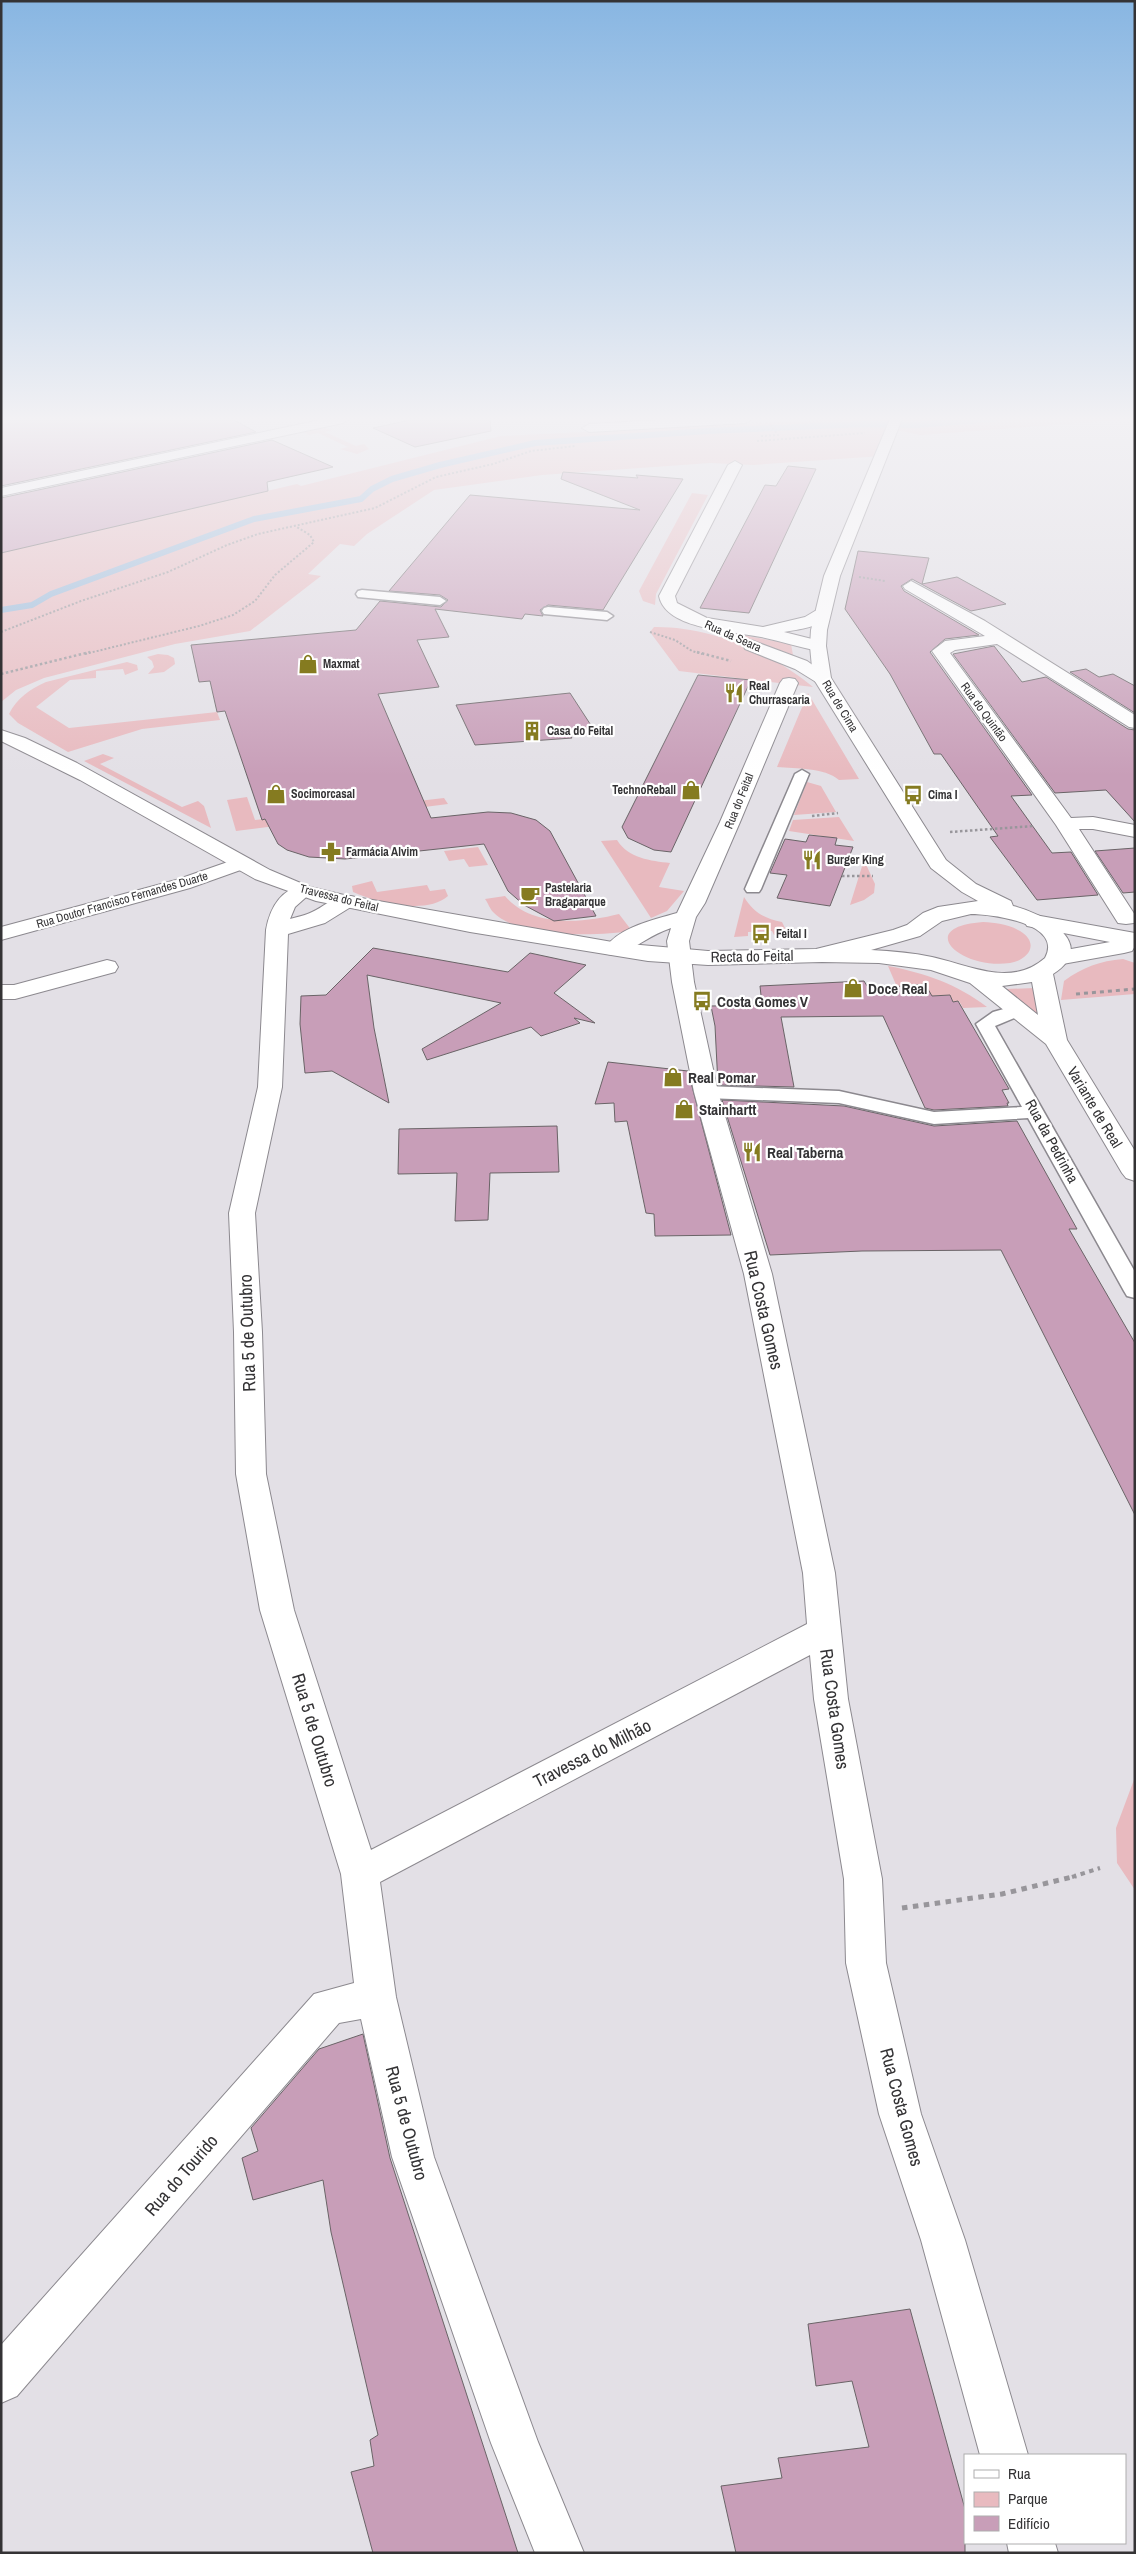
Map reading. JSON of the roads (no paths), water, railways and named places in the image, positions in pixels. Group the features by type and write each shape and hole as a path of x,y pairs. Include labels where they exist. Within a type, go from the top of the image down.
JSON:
{"street":[{"path":"697,538 667,596 669,605 676,611 700,621"},
{"name":"Rua de Cima","path":"847,538 832,576 821,614 818,646 822,678 938,864 970,888 1025,917"},
{"path":"911,586 979,624 1000,640 1133,722"},
{"name":"Rua da Seara","path":"762,632 811,621 821,614"},
{"name":"Rua da Seara","path":"700,621 762,632 818,646"},
{"name":"Rua da Seara","path":"700,621 726,635 801,665 822,678"},
{"name":"Rua do Quintão","path":"1000,640 951,645 940,651 1064,824 1126,918"},
{"name":"Rua do Feital","path":"681,957 678,941 685,917 694,904 789,682"},
{"name":"Travessa do Feital","path":"1,735 20,741 121,794 242,863 303,891 484,928 615,949 681,957"},
{"path":"1064,824 1093,823 1135,830"},
{"name":"Rua Doutor Francisco Fernandes Duarte","path":"1,934 183,884 242,863"},
{"name":"Rua de Cima","path":"925,923 942,890 938,864"},
{"name":"Rua 5 de Outubro","path":"303,891 289,900 280,910 277,930 270,1087 242,1213 248,1332 251,1474 277,1610 360,1874 376,1998 413,2157 515,2443 560,2553"},
{"path":"277,930 317,918 347,901"},
{"name":"Recta do Feital","path":"824,954 880,941 925,923 974,907 994,908 1025,917 1135,940"},
{"path":"615,949 643,930 685,917"},
{"name":"Recta do Feital","path":"1025,917 1052,931 1060,940 1061,949 1049,965"},
{"name":"Recta do Feital","path":"925,923 921,948 940,965 956,973 978,978 1003,979 1049,965 1135,944"},
{"name":"Recta do Feital","path":"681,957 824,954 886,956 940,965"},
{"name":"Rua Costa Gomes","path":"681,957 683,982 703,1075 758,1274 819,1573 823,1631 831,1699 863,1879 866,1963 900,2114 942,2240 1004,2454"},
{"name":"Variante de Real","path":"1049,965 1055,1040"},
{"path":"1,992 15,992 107,967"},
{"name":"Variante de Real","path":"978,978 1055,1040 1135,1173"},
{"name":"Travessa do Milhão","path":"360,1874 774,1659 823,1631"},
{"name":"Rua do Tourido","path":"1,2380 328,2007 376,1998"}],"lane":[{"path":"362,594 440,601"},
{"path":"548,611 607,616"},
{"path":"753,890 802,774"},
{"name":"Rua da Pedrinha","path":"1018,1010 999,1016 985,1024 1135,1290"},
{"path":"703,1075 839,1097 934,1118 1036,1112"}],"waterway":[{"path":"1,610 32,605 51,594 202,538"}],"place":[{"name":"Maxmat","path":"308,664"},
{"name":"Real Churrascaria","path":"734,693"},
{"name":"Casa do Feital","path":"532,731"},
{"name":"TechnoReball","path":"691,790"},
{"name":"Socimorcasal","path":"276,794"},
{"name":"Cima I","path":"913,795"},
{"name":"Farmácia Alvim","path":"331,852"},
{"name":"Burger King","path":"812,860"},
{"name":"Pastelaria Bragaparque","path":"530,895"},
{"name":"Feital I","path":"761,934"},
{"name":"Doce Real","path":"853,988"},
{"name":"Costa Gomes V","path":"702,1001"},
{"name":"Real Pomar","path":"673,1077"},
{"name":"Stainhartt","path":"684,1109"},
{"name":"Real Taberna","path":"752,1152"}]}
